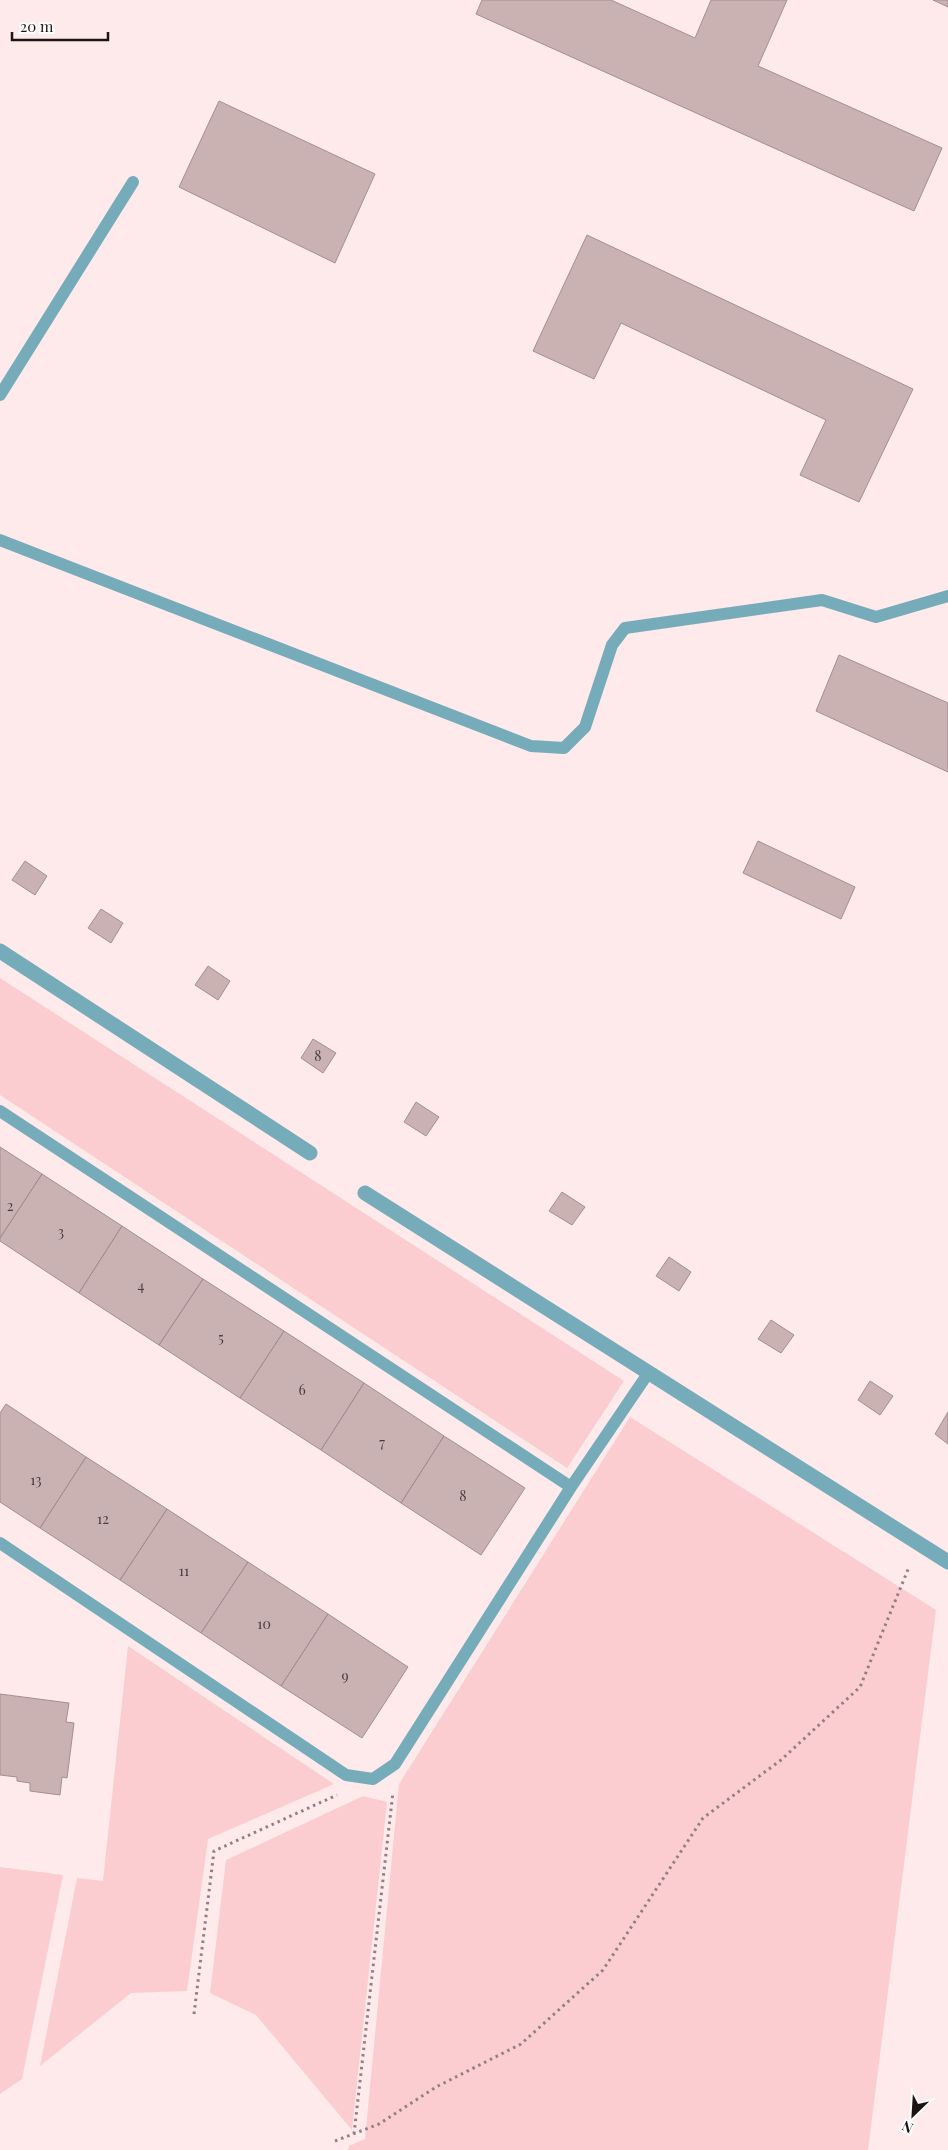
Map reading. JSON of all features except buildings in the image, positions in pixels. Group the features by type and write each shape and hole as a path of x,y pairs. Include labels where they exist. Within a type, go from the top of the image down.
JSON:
{"street":[{"path":"0,952 310,1153"},
{"path":"366,1193 918,1545 948,1562"}],"lane":[{"path":"0,395 132,182"},
{"path":"0,540 531,746 564,748 585,727 612,645 625,628 822,600 876,617 948,596"},
{"path":"0,1111 571,1487"},
{"path":"0,1543 346,1775 373,1779 395,1764 571,1487 649,1372"}],"path":[{"path":"336,2141 379,2124 436,2087 521,2044 603,1970 702,1818 781,1760 860,1687 918,1545"},
{"path":"354,2134 395,1764"},
{"path":"194,2014 214,1851 373,1779"}],"shaded area":[{"path":"0,978 624,1381 567,1468 0,1095"},
{"path":"630,1417 936,1610 868,2150 348,2150 349,2146 365,2139 399,1784"},
{"path":"128,1646 334,1784 208,1839 187,1991 131,1993 40,2066 77,1878 103,1881"},
{"path":"363,1796 387,1802 352,2130 256,2015 210,1993 226,1860"},
{"path":"0,1867 63,1875 22,2079 0,2094"}]}
